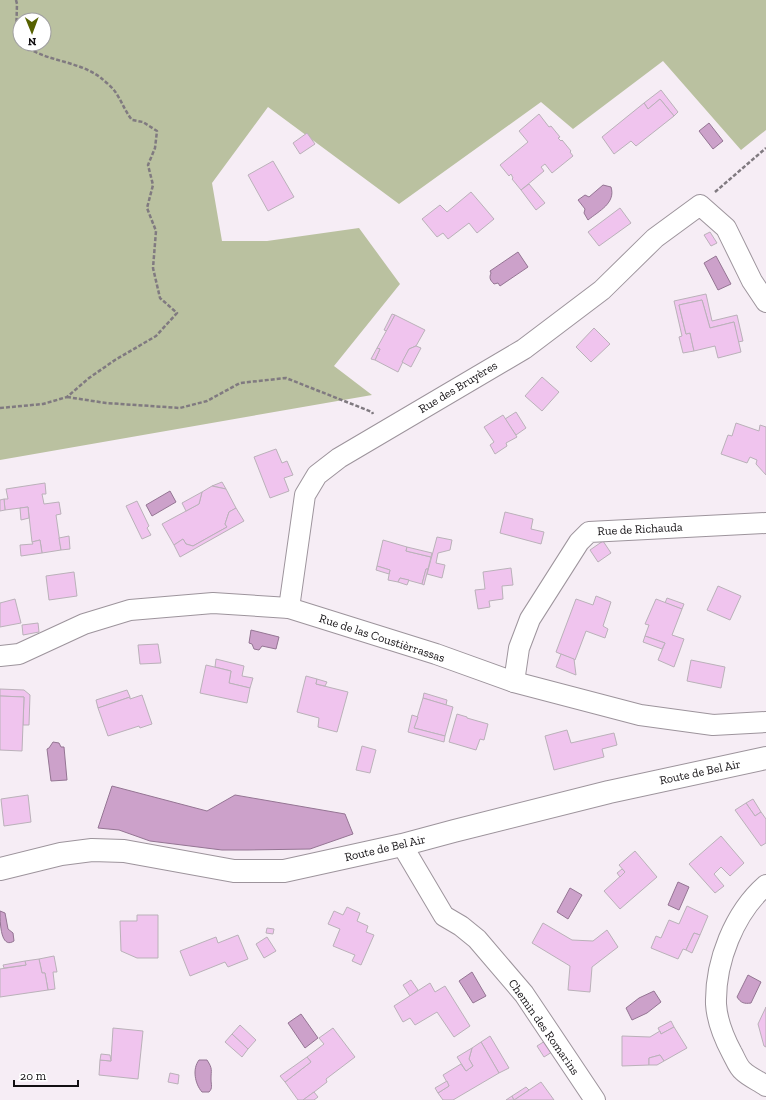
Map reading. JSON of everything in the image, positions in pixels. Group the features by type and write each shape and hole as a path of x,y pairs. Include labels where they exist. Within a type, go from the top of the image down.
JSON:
{"street":[{"path":"700,205 726,228 752,281 766,302"},
{"name":"Rue des Bruyères","path":"289,608 305,496 317,475 339,458 524,349 602,290 655,238 700,205"},
{"name":"Rue de Richauda","path":"514,682 519,648 530,619 579,542 589,532 766,523"},
{"name":"Rue de las Coustièrrassas","path":"0,656 18,654 84,624 130,610 213,603 289,608 436,654 514,682 640,715 713,725 766,722"},
{"name":"Route de Bel Air","path":"0,869 61,854 92,850 124,851 234,871 284,871 402,845 609,792 766,758"},
{"name":"Chemin des Romarins","path":"402,845 444,916 461,926 477,939 524,994 595,1100"},
{"path":"766,885 755,895 738,921 725,950 719,974 716,1004 722,1035 742,1071 766,1086"}],"path":[{"path":"16,0 17,12"},
{"path":"0,408 43,404 67,397 89,378 115,360 156,336 177,313 160,298 153,268 156,231 147,208 153,185 148,165 156,148 157,131 143,122 132,120 125,112 116,93 101,78 80,66 37,52"},
{"path":"700,205 735,173 766,148"},
{"path":"67,397 106,403 180,408 207,401 240,383 286,378 372,412 380,434"}],"green space":[{"path":"0,0 766,0 766,130 741,150 663,61 573,129 541,102 399,204 268,107 212,183 222,241 267,241 359,228 400,284 334,366 372,395 0,460"}],"shaded area":[{"path":"709,123 723,141 713,149 699,131"},
{"path":"603,185 611,187 611,198 606,206 588,220 584,213 585,209 578,200 585,195 589,197"},
{"path":"518,252 528,267 500,286 498,283 494,284 490,279 490,271"},
{"path":"716,256 731,284 718,290 704,263"},
{"path":"170,491 176,502 152,516 146,505"},
{"path":"251,630 279,637 276,649 262,646 259,650 254,649 252,644 249,643"},
{"path":"53,742 59,743 61,747 64,747 67,780 51,781 47,749"},
{"path":"112,786 207,811 235,795 345,814 353,834 310,849 222,850 150,841 119,830 98,828"},
{"path":"678,882 689,887 679,910 668,905"},
{"path":"570,888 582,895 568,919 557,912"},
{"path":"0,911 5,913 8,929 13,933 14,941 9,943 3,938"},
{"path":"472,972 486,996 473,1003 459,981"},
{"path":"748,975 761,982 751,1003 743,1003 737,997"},
{"path":"654,991 661,1002 647,1013 632,1020 626,1008 639,998"},
{"path":"301,1014 318,1038 305,1048 288,1023"},
{"path":"199,1060 207,1060 211,1068 211,1088 209,1092 202,1092 196,1081 195,1072"}],"building":[{"path":"661,90 678,112 674,116 660,99 648,109 644,103"},
{"path":"660,99 674,116 636,146 631,141 614,154 602,137 644,103 648,109"},
{"path":"539,114 549,127 551,126 560,137 558,138 561,141 562,140 573,156 552,173 545,164 541,167 544,171 521,190 512,179 511,174 509,176 500,165 528,142 519,131"},
{"path":"307,133 315,144 300,154 293,143"},
{"path":"273,161 294,197 268,211 248,175"},
{"path":"529,184 545,203 536,210 521,190"},
{"path":"471,192 494,219 477,233 469,223 448,239 443,233 437,237 422,219 440,205 447,212"},
{"path":"620,208 631,223 599,246 588,232"},
{"path":"710,232 717,243 711,246 704,235"},
{"path":"706,294 712,321 737,315 743,341 738,342 734,322 710,328 702,300 679,305 686,334 690,333 694,351 683,353 679,337 682,336 674,301"},
{"path":"702,300 710,328 734,322 741,352 718,358 715,346 694,351 690,333 686,334 679,305"},
{"path":"392,314 395,315 387,331 384,330"},
{"path":"395,315 425,330 416,346 409,349 398,372 375,360 380,349 377,348"},
{"path":"594,328 610,344 591,362 576,347"},
{"path":"416,346 421,348 411,367 402,362 409,349"},
{"path":"377,348 380,349 375,360 371,359"},
{"path":"542,377 559,392 542,411 525,396"},
{"path":"516,412 526,428 516,435 505,419"},
{"path":"503,415 517,437 506,443 507,446 495,454 490,445 494,442 484,427"},
{"path":"736,423 759,431 760,425 766,427 766,475 756,464 757,460 750,457 747,463 721,454 728,435 732,436"},
{"path":"276,449 282,463 287,461 293,475 284,478 289,491 270,498 254,457"},
{"path":"222,482 226,489 212,486"},
{"path":"45,483 46,494 42,494 44,504 59,502 61,514 56,515 61,550 42,553 40,540 32,542 28,507 5,510 4,499 8,499 6,489"},
{"path":"212,486 226,489 236,508 229,512 225,524 227,527 193,546 186,544 183,539 174,545 162,524 199,504 202,492"},
{"path":"202,492 199,504 186,511 182,503"},
{"path":"4,499 5,510 0,511 0,500"},
{"path":"137,501 149,526 147,528 151,535 142,539 126,506"},
{"path":"28,507 29,518 21,520 20,508"},
{"path":"236,508 244,521 180,557 174,545 183,539 186,544 193,546 227,527 225,524 229,512"},
{"path":"505,512 533,519 531,529 544,532 541,544 500,533"},
{"path":"69,536 70,549 61,550 59,538"},
{"path":"437,537 452,540 450,550 438,553 436,563 445,565 442,578 427,574"},
{"path":"40,540 42,553 21,556 20,545 33,544 32,542"},
{"path":"383,540 407,547 406,551 431,557 422,584 400,578 398,582 388,580 390,570 377,566"},
{"path":"603,541 611,553 598,562 590,550"},
{"path":"407,547 432,553 431,557 406,551"},
{"path":"377,566 390,570 389,574 376,570"},
{"path":"511,568 513,585 502,586 503,599 489,601 490,607 478,609 475,590 485,589 483,572"},
{"path":"426,569 428,569 424,585 422,584"},
{"path":"74,572 77,596 49,600 46,576"},
{"path":"400,578 409,580 407,585 398,582"},
{"path":"718,586 741,596 730,620 707,610"},
{"path":"596,596 611,602 603,626 608,629 605,638 586,631 575,660 556,652 576,599 593,605"},
{"path":"667,598 684,604 682,609 665,603"},
{"path":"15,599 21,623 0,627 0,603"},
{"path":"656,599 682,609 672,635 684,639 674,667 658,660 665,643 645,636 649,625 645,624"},
{"path":"38,623 39,632 23,635 22,625"},
{"path":"645,636 665,643 662,649 643,642"},
{"path":"158,644 161,663 140,664 138,645"},
{"path":"561,654 574,659 576,675 556,667"},
{"path":"216,659 244,666 242,676 253,678 250,688 229,683 231,671 215,667"},
{"path":"691,660 725,667 721,688 687,681"},
{"path":"206,665 231,671 229,683 250,688 247,703 200,693"},
{"path":"306,676 317,679 316,684 348,692 337,732 318,727 319,718 297,712"},
{"path":"317,679 327,682 325,686 316,684"},
{"path":"0,689 24,690 30,695 29,725 23,725 24,697 0,696"},
{"path":"127,690 130,697 98,708 96,700"},
{"path":"424,693 447,700 446,705 423,698"},
{"path":"142,695 152,724 140,728 139,726 108,736 98,708 130,697 130,699"},
{"path":"0,696 24,697 22,751 0,750"},
{"path":"423,698 453,707 445,736 414,728"},
{"path":"457,714 488,724 484,740 480,739 476,750 449,742"},
{"path":"412,715 418,717 414,728 445,736 444,742 408,732"},
{"path":"567,730 571,743 614,733 617,745 602,749 604,757 554,770 545,736"},
{"path":"362,746 376,750 370,773 356,770"},
{"path":"28,795 31,822 4,826 1,799"},
{"path":"753,799 761,812 755,816 746,803"},
{"path":"746,803 755,816 761,812 766,819 766,843 761,846 735,810"},
{"path":"721,836 744,863 730,876 721,867 714,874 724,886 715,893 689,864"},
{"path":"635,851 657,877 620,909 604,891 625,872 619,865"},
{"path":"622,869 625,872 620,877 617,873"},
{"path":"687,906 708,916 700,935 694,933 686,950 683,949 678,959 651,948 656,936 661,938 669,920 679,924"},
{"path":"347,907 360,913 357,921 368,926 366,932 374,935 361,965 352,961 355,955 333,946 340,929 328,924 334,911 343,915"},
{"path":"137,915 158,915 158,958 137,958 121,951 120,921 137,921"},
{"path":"543,923 572,940 593,941 607,930 618,947 592,967 590,992 568,990 570,966 532,943"},
{"path":"267,928 274,929 273,934 266,933"},
{"path":"694,933 700,935 692,953 686,950"},
{"path":"238,935 248,959 228,967 225,962 190,976 180,951 216,937 218,943"},
{"path":"267,937 276,951 264,958 256,944"},
{"path":"54,956 57,972 53,972 55,989 48,990 45,973 42,973 39,959"},
{"path":"39,959 42,973 45,973 48,990 0,997 0,969 26,965 25,961"},
{"path":"25,961 26,965 4,968 3,965"},
{"path":"411,980 418,990 410,996 403,985"},
{"path":"430,983 435,992 445,986 470,1026 454,1037 437,1012 415,1025 410,1018 403,1022 394,1006"},
{"path":"766,1007 766,1047 764,1046 758,1024"},
{"path":"671,1021 674,1027 661,1034 658,1028"},
{"path":"240,1025 256,1040 248,1049 232,1034"},
{"path":"674,1027 687,1048 664,1061 660,1055 649,1058 649,1065 622,1066 622,1036 650,1037 660,1031 661,1034"},
{"path":"113,1028 143,1031 138,1079 99,1075 100,1060 111,1061"},
{"path":"333,1028 355,1057 326,1079 327,1082 314,1092 303,1100 298,1100 285,1082 311,1062 307,1057 324,1044 319,1038"},
{"path":"232,1034 248,1049 242,1057 225,1042"},
{"path":"490,1036 509,1068 499,1073 481,1042"},
{"path":"545,1041 552,1052 544,1057 537,1046"},
{"path":"481,1042 499,1073 453,1100 443,1100 438,1093 449,1086 443,1075 461,1064 466,1071 473,1066 469,1059 472,1048"},
{"path":"472,1048 469,1059 473,1066 466,1071 457,1057"},
{"path":"101,1054 110,1055 111,1061 100,1060"},
{"path":"660,1055 664,1061 657,1065 649,1065 649,1058"},
{"path":"307,1057 311,1062 285,1082 280,1076"},
{"path":"170,1073 179,1075 178,1084 168,1082"},
{"path":"447,1081 449,1086 438,1093 435,1088"},
{"path":"541,1082 554,1100 514,1100"},
{"path":"526,1087 529,1090 514,1100 512,1096"},
{"path":"314,1092 318,1097 314,1100 303,1100"},
{"path":"512,1096 514,1100 506,1100"}]}
